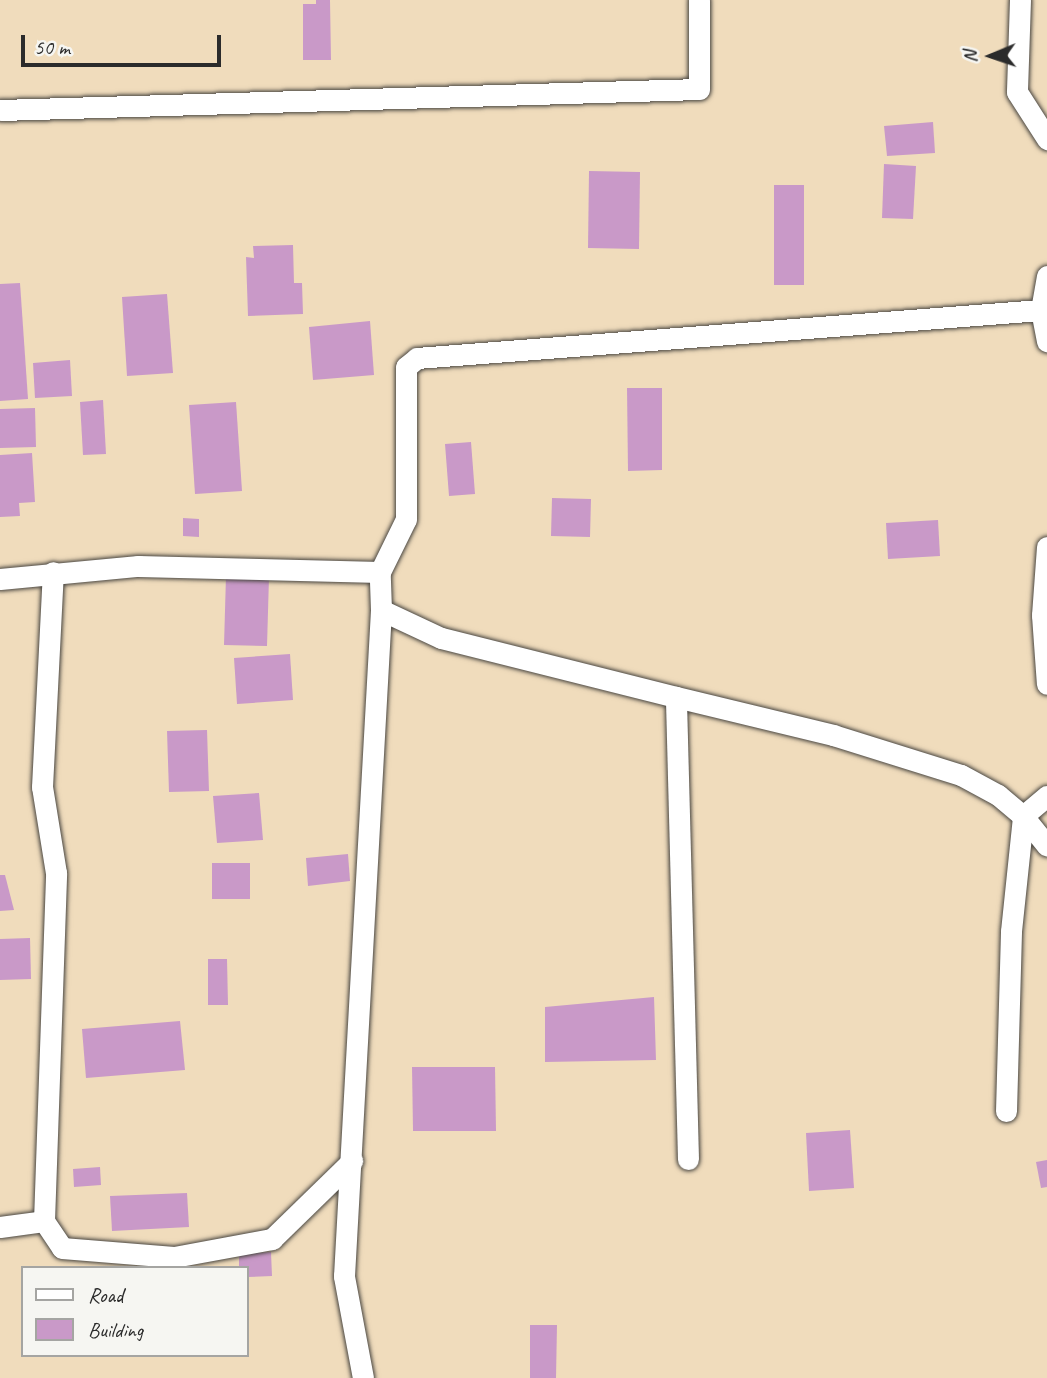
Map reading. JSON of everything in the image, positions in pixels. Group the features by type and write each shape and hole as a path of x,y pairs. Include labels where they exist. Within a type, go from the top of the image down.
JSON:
{"street":[{"path":"0,110 699,89 699,0"},
{"path":"1020,0 1017,92 1047,139"},
{"path":"1047,276 1041,310 1047,341"},
{"path":"363,1378 344,1276 382,610 380,572 405,519 408,448 404,377 406,367 417,358 1041,310"},
{"path":"1047,547 1042,615 1047,684"},
{"path":"0,579 138,566 380,572"},
{"path":"53,572 42,787 56,873 44,1221 62,1248 174,1256 271,1239 352,1161"},
{"path":"382,610 441,638 833,735 961,775 998,795 1023,816 1047,846"},
{"path":"676,697 688,1159"},
{"path":"1006,1111 1011,931 1023,816 1047,796"},
{"path":"0,1227 44,1221"}],"building":[{"path":"316,0 330,0 331,60 303,60 303,4 316,4"},
{"path":"933,122 935,153 887,156 884,126"},
{"path":"884,164 916,166 913,219 882,218"},
{"path":"589,171 640,172 639,249 588,248"},
{"path":"774,185 804,185 804,285 774,285"},
{"path":"293,245 294,283 302,283 303,314 248,316 246,257 254,258 253,246"},
{"path":"20,283 28,399 0,401 0,284"},
{"path":"167,294 173,373 127,376 122,297"},
{"path":"370,321 374,375 313,380 309,327"},
{"path":"70,360 72,396 35,398 33,363"},
{"path":"627,388 662,388 662,470 628,471"},
{"path":"103,400 106,454 83,455 80,402"},
{"path":"236,402 242,491 195,494 189,405"},
{"path":"35,408 36,447 0,448 0,409"},
{"path":"471,442 475,494 449,496 445,444"},
{"path":"32,453 35,502 19,503 20,516 0,517 0,455"},
{"path":"552,498 591,499 590,537 551,536"},
{"path":"183,518 199,519 199,537 183,536"},
{"path":"938,520 940,556 888,559 886,523"},
{"path":"226,576 269,577 267,646 224,645"},
{"path":"290,654 293,700 237,704 234,658"},
{"path":"207,730 209,791 169,792 167,731"},
{"path":"259,793 263,840 217,843 213,796"},
{"path":"348,854 350,881 308,886 306,858"},
{"path":"212,863 250,863 250,899 212,899"},
{"path":"0,875 5,875 14,910 0,911"},
{"path":"30,938 31,979 0,980 0,939"},
{"path":"208,959 227,959 228,1005 208,1005"},
{"path":"654,997 656,1060 545,1062 545,1007"},
{"path":"180,1021 185,1070 86,1078 82,1029"},
{"path":"412,1067 495,1067 496,1131 413,1131"},
{"path":"850,1130 854,1188 809,1191 806,1133"},
{"path":"1047,1160 1047,1187 1041,1188 1036,1162"},
{"path":"100,1167 101,1185 74,1187 73,1169"},
{"path":"187,1193 189,1227 112,1231 110,1196"},
{"path":"271,1252 272,1276 248,1277 248,1266 239,1266 239,1254"},
{"path":"530,1325 557,1325 556,1378 530,1378"}]}
